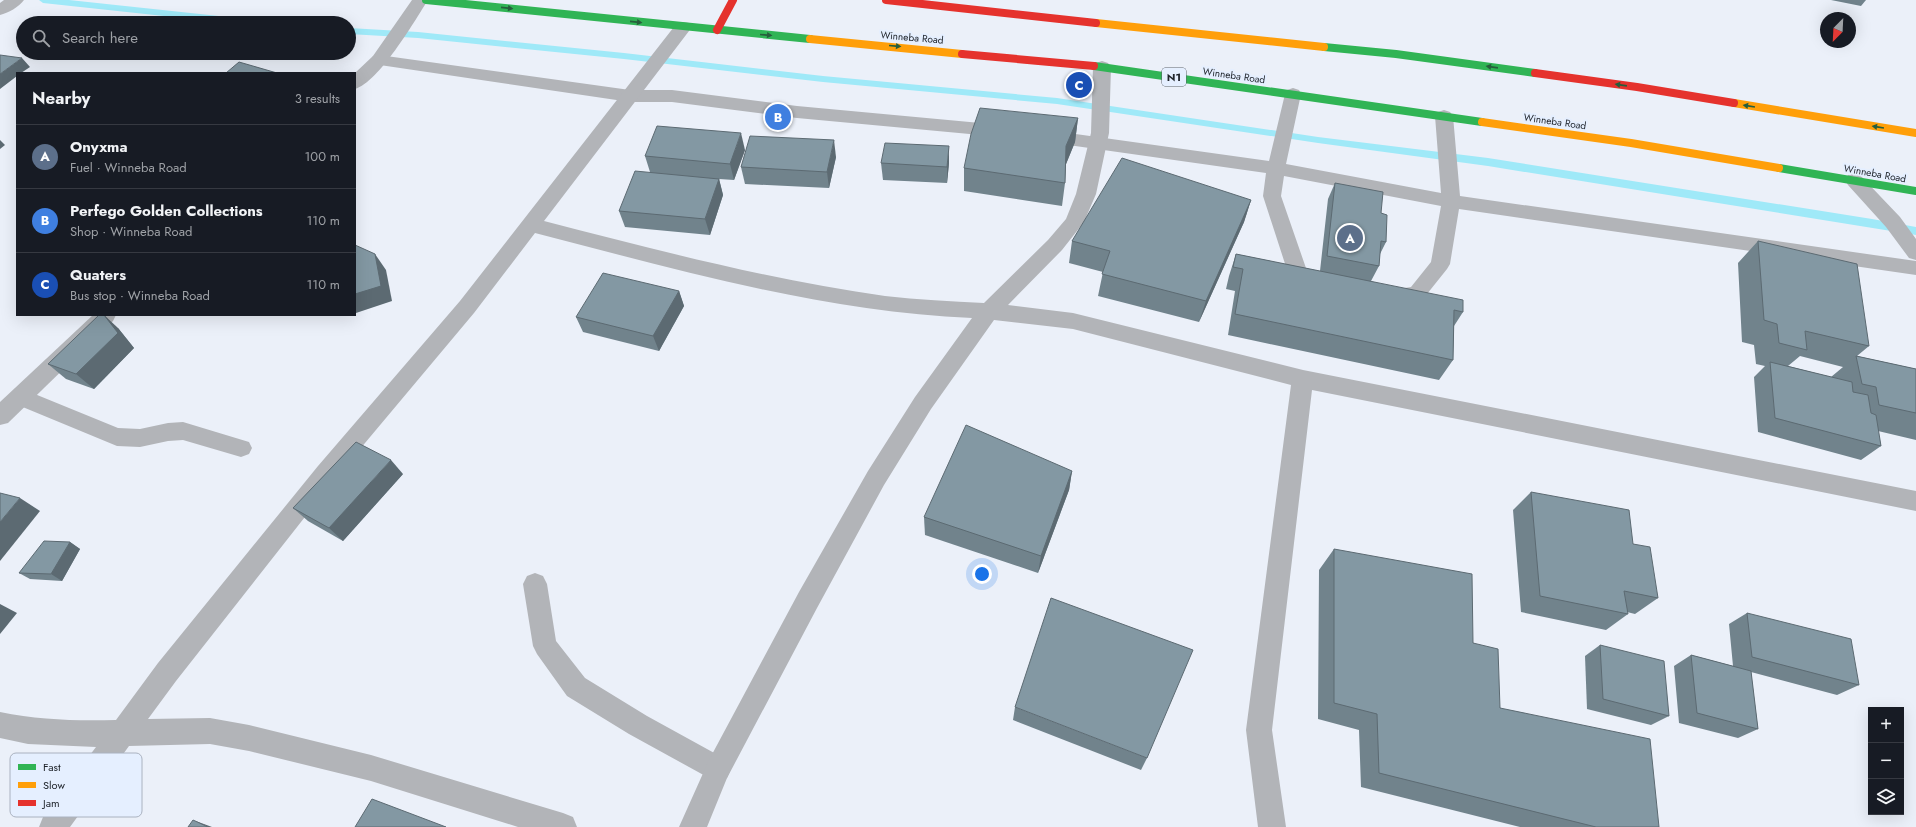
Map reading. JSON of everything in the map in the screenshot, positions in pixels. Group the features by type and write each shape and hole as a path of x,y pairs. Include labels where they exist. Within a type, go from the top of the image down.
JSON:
{"highway":[{"name":"Winneba Road","path":"426,0 683,27 1102,66 1638,144 1916,191"},
{"path":"717,30 733,0"},
{"path":"887,0 1404,55 1637,87 1916,133"}],"street":[{"path":"0,10 16,0"},
{"path":"356,82 379,60 420,0"},
{"path":"107,753 167,672 321,479 467,307 683,27"},
{"path":"693,827 718,769 808,600 876,478 923,403 989,311 1055,245 1074,222 1086,194 1100,133 1102,66"},
{"path":"530,224 660,258 822,294 942,309 989,311 1073,321 1303,378 1916,501"},
{"path":"0,416 105,316"},
{"path":"1272,827 1259,730 1303,378"},
{"path":"0,725 28,731 74,734 121,734 177,730 210,731 249,738 371,768 564,827"},
{"path":"52,827 59,817"}],"lane":[{"path":"379,60 630,96 672,96 797,112 940,124 1097,142 1140,150 1276,168 1452,201 1602,224 1916,268"},
{"path":"1293,94 1276,168 1272,196 1299,276 1333,292"},
{"path":"1377,297 1416,294 1440,264 1452,201 1444,116"},
{"path":"1854,180 1893,222 1916,253"},
{"path":"20,397 117,437 140,438 168,432 183,431 241,448"},
{"path":"535,584 545,646 576,688 638,725 718,769"}],"building":[{"path":"0,55 16,57 16,60 19,60 0,74"},
{"path":"239,62 274,72 227,72"},
{"path":"980,108 1078,118 1066,146 1065,183 964,168 971,134"},
{"path":"657,126 741,133 730,164 645,156"},
{"path":"750,136 834,140 827,172 741,167"},
{"path":"885,143 949,146 947,167 881,163"},
{"path":"1122,158 1251,200 1206,301 1102,274 1110,251 1072,241"},
{"path":"635,171 719,179 705,219 619,211"},
{"path":"1335,183 1383,192 1381,213 1387,215 1386,242 1381,241 1379,266 1327,256"},
{"path":"1758,241 1857,264 1869,346 1805,331 1807,350 1779,343 1777,324 1764,320"},
{"path":"356,245 375,254 381,286 356,294"},
{"path":"1236,254 1463,300 1463,312 1454,310 1453,360 1235,314 1243,269 1233,267"},
{"path":"603,273 679,291 653,336 576,317"},
{"path":"98,316 105,316 118,333 76,374 48,364"},
{"path":"1856,356 1916,369 1916,413 1879,405 1876,387 1862,384"},
{"path":"1770,362 1852,382 1853,392 1868,395 1871,413 1876,415 1881,446 1775,418"},
{"path":"966,425 1072,471 1041,556 924,517"},
{"path":"356,442 391,460 329,528 293,508"},
{"path":"1531,492 1629,510 1633,544 1650,547 1658,598 1624,591 1628,614 1540,596"},
{"path":"0,493 20,498 0,522"},
{"path":"44,541 70,542 51,574 19,573"},
{"path":"1334,549 1472,574 1473,643 1498,649 1500,708 1650,739 1659,827 1596,827 1379,773 1377,714 1334,703"},
{"path":"1051,598 1193,650 1147,758 1015,707"},
{"path":"1747,613 1851,639 1859,685 1752,657"},
{"path":"1600,645 1664,661 1669,716 1603,699"},
{"path":"1691,655 1751,671 1758,729 1697,713"},
{"path":"372,799 446,827 355,827"},
{"path":"193,820 208,827 188,827"}],"waterway":[{"path":"43,0 191,16"},
{"path":"356,31 418,35 624,56 823,79 1057,101 1318,140 1488,162 1916,231"}],"traffic: fast":[{"path":"426,0 810,39"},
{"path":"1324,47 1396,54 1535,73"},
{"path":"1094,66 1482,122"},
{"path":"1779,168 1916,191"}],"traffic: slow":[{"path":"1096,23 1324,47"},
{"path":"810,39 962,54"},
{"path":"1734,103 1916,133"},
{"path":"1482,122 1631,143 1779,168"}],"traffic: jam":[{"path":"717,30 733,0"},
{"path":"886,0 1096,23"},
{"path":"962,54 1094,66"},
{"path":"1535,73 1637,87 1734,103"}],"place":[{"name":"Quaters","path":"1079,85"},
{"name":"Perfego Golden Collections","path":"778,117"},
{"name":"Onyxma","path":"1350,238"}]}
